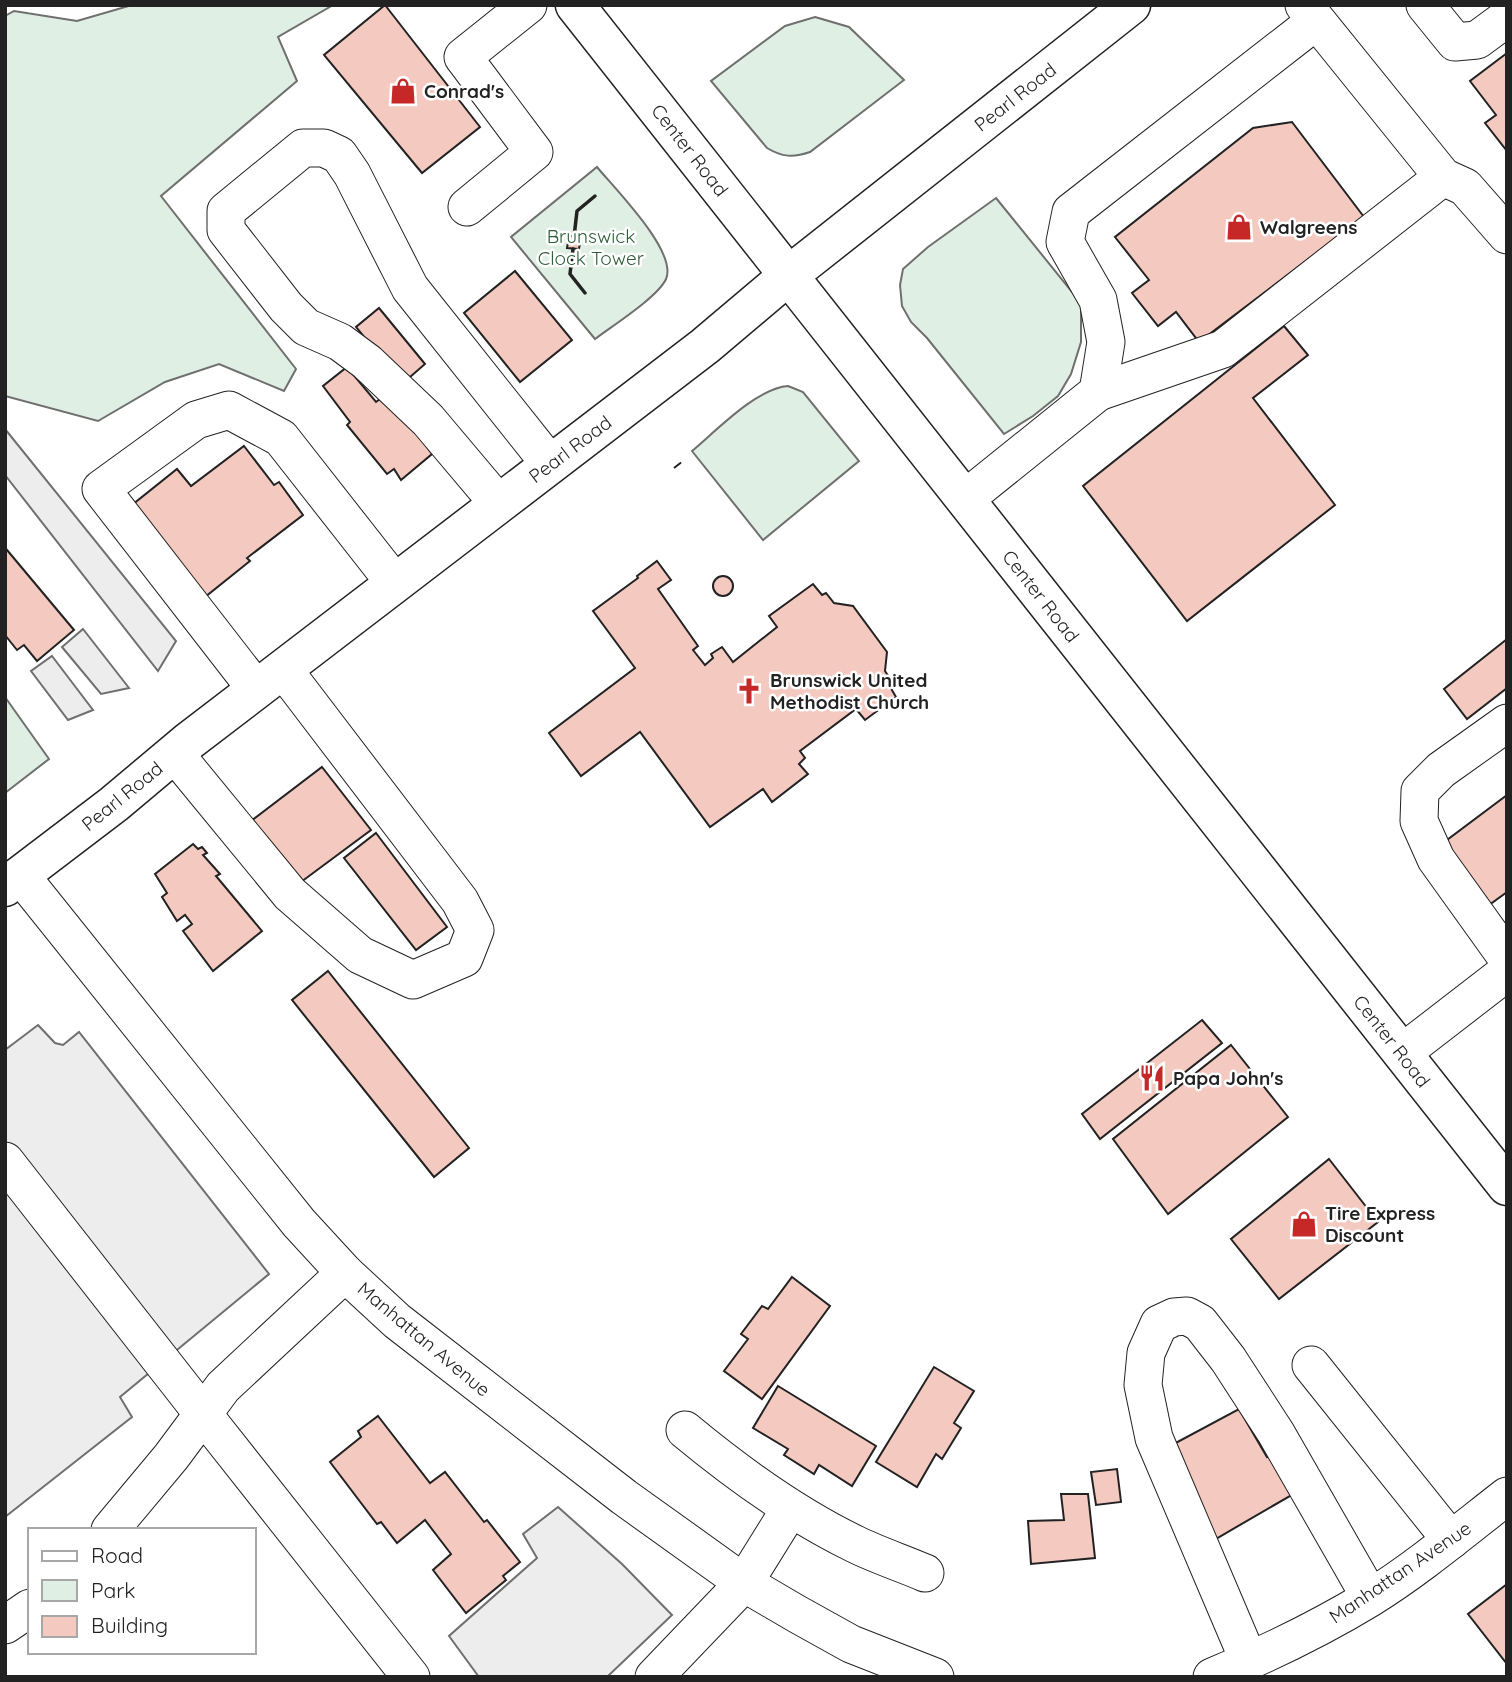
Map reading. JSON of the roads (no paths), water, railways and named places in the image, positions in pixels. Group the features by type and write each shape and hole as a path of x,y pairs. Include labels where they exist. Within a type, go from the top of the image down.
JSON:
{"main road":[{"name":"Center Road","path":"575,5 1507,1186"},
{"name":"Pearl Road","path":"13,882 394,582 705,346 789,275 1131,5"}],"street":[{"path":"467,207 534,152 463,57 527,5"},
{"path":"1425,5 1455,42 1478,40 1507,18"},
{"path":"1098,392 1107,342 1098,300 1065,242 1071,212 1310,13 1443,177 1465,187 1507,235"},
{"path":"498,503 428,420 367,362 340,342 306,327 286,307 226,230 226,211 303,148 324,148 339,155 352,174 410,288 550,464"},
{"path":"965,499 1098,392 1223,349 1443,177"},
{"path":"175,754 290,894 360,955 413,980 464,958 475,930 460,901 270,679 101,489 196,420 229,410 281,438 394,582"},
{"path":"1507,723 1441,771 1420,791 1419,821 1436,859 1507,958"},
{"name":"Manhattan Avenue","path":"13,882 299,1223 345,1273 397,1321 624,1497 744,1583 851,1644 936,1677"},
{"path":"1402,1053 1507,972"},
{"path":"5,1161 411,1677"},
{"path":"112,1528 171,1457 223,1387 345,1273"},
{"path":"1250,1661 1154,1438 1143,1385 1146,1353 1159,1324 1174,1317 1187,1316 1200,1323 1228,1359 1276,1433 1370,1597"},
{"path":"1311,1365 1451,1540"},
{"path":"685,1430 735,1472 790,1509 856,1544 925,1573"},
{"name":"Manhattan Avenue","path":"1212,1677 1299,1638 1370,1597 1451,1540 1507,1496"},
{"path":"654,1677 744,1583 790,1509"},
{"path":"5,1625 28,1609"}],"place":[{"name":"Conrad's","path":"403,91"},
{"name":"Walgreens","path":"1239,227"},
{"name":"Brunswick United Methodist Church","path":"749,691"},
{"name":"Papa John's","path":"1152,1078"},
{"name":"Tire Express Discount","path":"1304,1224"}],"park label":[{"name":"Brunswick Clock Tower","path":"591,247"}]}
